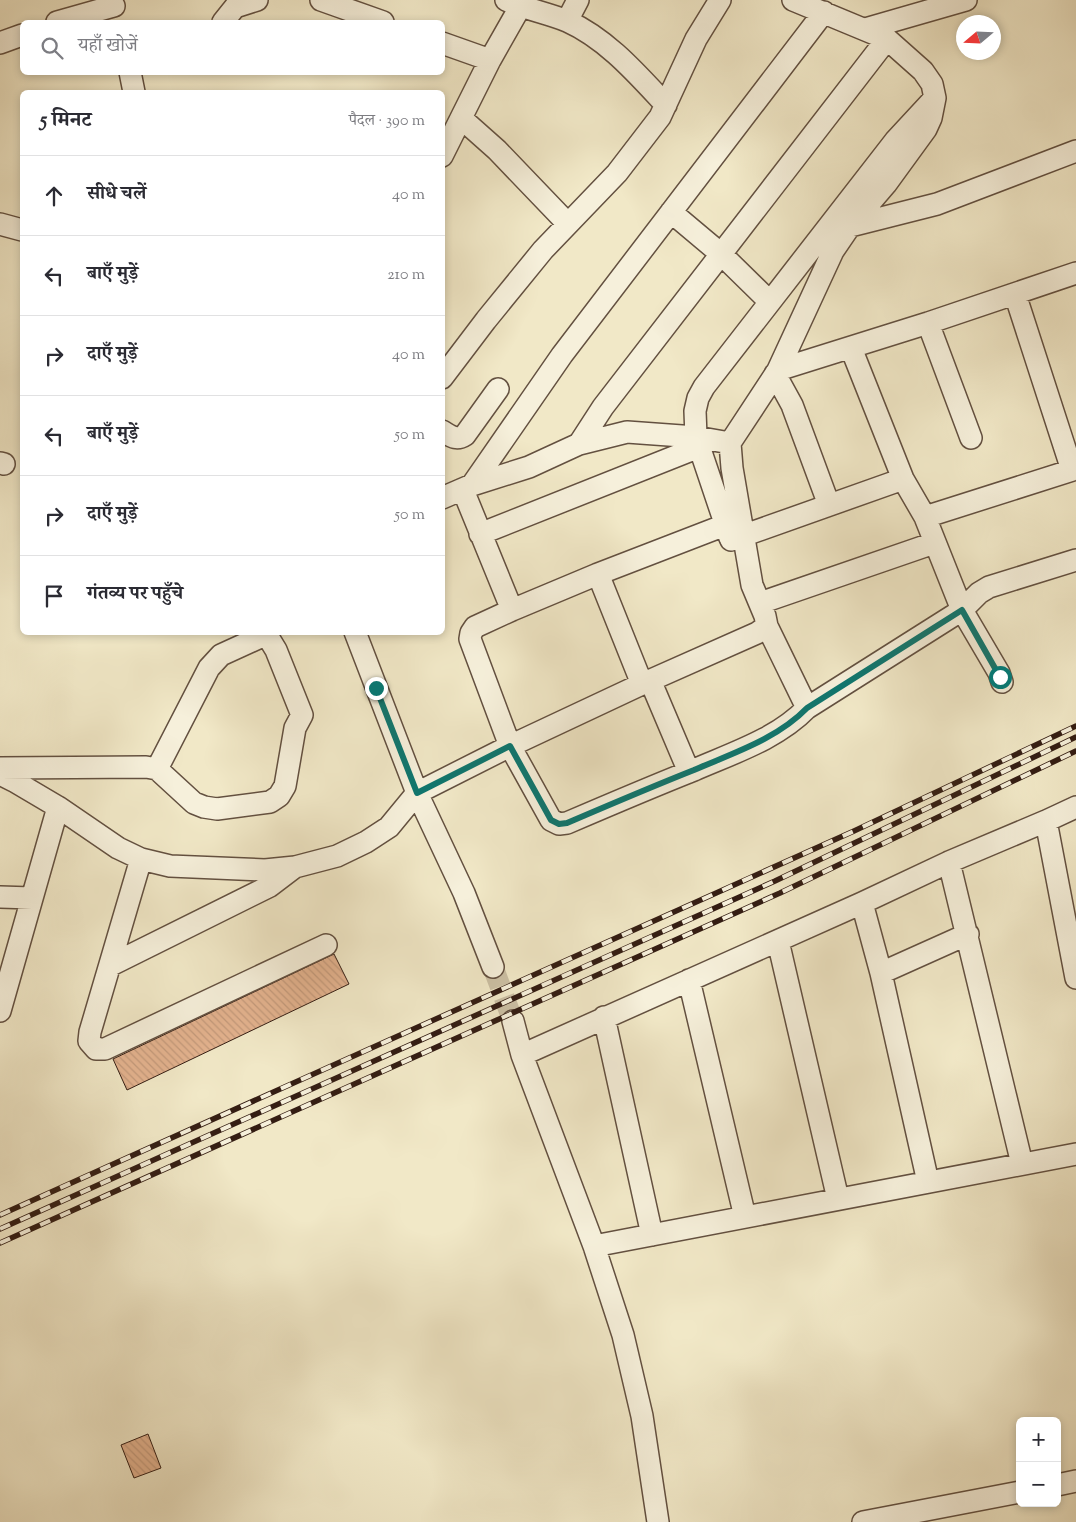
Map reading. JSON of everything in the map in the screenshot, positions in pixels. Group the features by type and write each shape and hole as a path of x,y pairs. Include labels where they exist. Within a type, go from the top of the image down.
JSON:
{"street":[{"path":"225,20 235,7 257,0"},
{"path":"321,0 377,20"},
{"path":"567,21 578,0"},
{"path":"445,374 543,250 617,173 660,117 696,39 720,0"},
{"path":"733,533 730,443 776,372 833,251 850,226 886,184 926,129 931,118 935,98 932,84 923,71 887,39 793,0"},
{"path":"865,29 966,0"},
{"path":"445,150 517,2 567,21 605,46 634,70 666,105"},
{"path":"66,20 115,9"},
{"path":"467,487 562,355 824,12"},
{"path":"0,43 20,36"},
{"path":"579,444 603,407 887,39"},
{"path":"445,44 490,60"},
{"path":"131,75 134,90"},
{"path":"807,708 767,626 767,621 697,442 695,411 698,398 704,387 895,141 935,98"},
{"path":"461,118 497,150 567,223"},
{"path":"850,226 937,204 1076,151"},
{"path":"671,212 721,254 770,302"},
{"path":"0,224 20,229"},
{"path":"776,372 1076,273"},
{"path":"925,517 1074,469 1015,294"},
{"path":"928,323 971,438"},
{"path":"850,348 903,479 925,517 962,610 999,673 1002,682"},
{"path":"776,372 792,405 830,506"},
{"path":"445,433 454,438 460,438 465,435 498,389"},
{"path":"445,497 467,487 529,467 579,444 626,432 697,442 730,443"},
{"path":"480,534 697,442"},
{"path":"903,479 830,506 598,574 475,627 470,639 510,746 551,820 559,824 567,823 783,730 807,708 962,610 979,593 989,587 1076,560"},
{"path":"467,487 480,534 512,610"},
{"path":"756,594 934,543"},
{"path":"598,574 689,772"},
{"path":"0,774 58,807 118,848 141,859 170,866 265,870 295,867 337,856 366,842 389,826 417,793 510,746 646,682 757,633 767,626"},
{"path":"158,768 214,661 220,655 262,635"},
{"path":"0,768 158,768 194,803 204,808 217,809 270,802 279,796 286,786 295,728 302,715 276,650 267,635"},
{"path":"356,635 417,793 464,893 493,967"},
{"path":"0,1011 58,807"},
{"path":"522,1055 862,904 949,862 1076,807"},
{"path":"1046,821 1076,978"},
{"path":"141,859 90,1032 89,1041 96,1049 105,1050 326,945"},
{"path":"949,862 968,934 1022,1164"},
{"path":"111,965 270,886 295,867"},
{"path":"0,897 32,898"},
{"path":"862,904 881,973 928,1182"},
{"path":"881,973 968,934"},
{"path":"778,941 838,1199"},
{"path":"689,980 745,1217"},
{"path":"604,1017 652,1235"},
{"path":"513,1022 522,1055 594,1246 623,1335 634,1374 642,1416 658,1522"},
{"path":"594,1246 1076,1154"},
{"path":"1061,1484 1076,1481"},
{"path":"863,1522 1016,1493"}],"building":[{"path":"334,954 349,984 127,1090 113,1059"},
{"path":"148,1434 161,1468 134,1478 121,1445"}],"tunnel":[{"path":"493,967 513,1021"}],"railway":[{"path":"0,1215 854,831 1076,726"},
{"path":"0,1229 775,881 1076,737"},
{"path":"0,1243 780,893 1076,751"}],"route":[{"path":"376,688 417,793 510,746 551,820 559,824 567,823 783,730 807,708 962,610 1000,677"}]}
